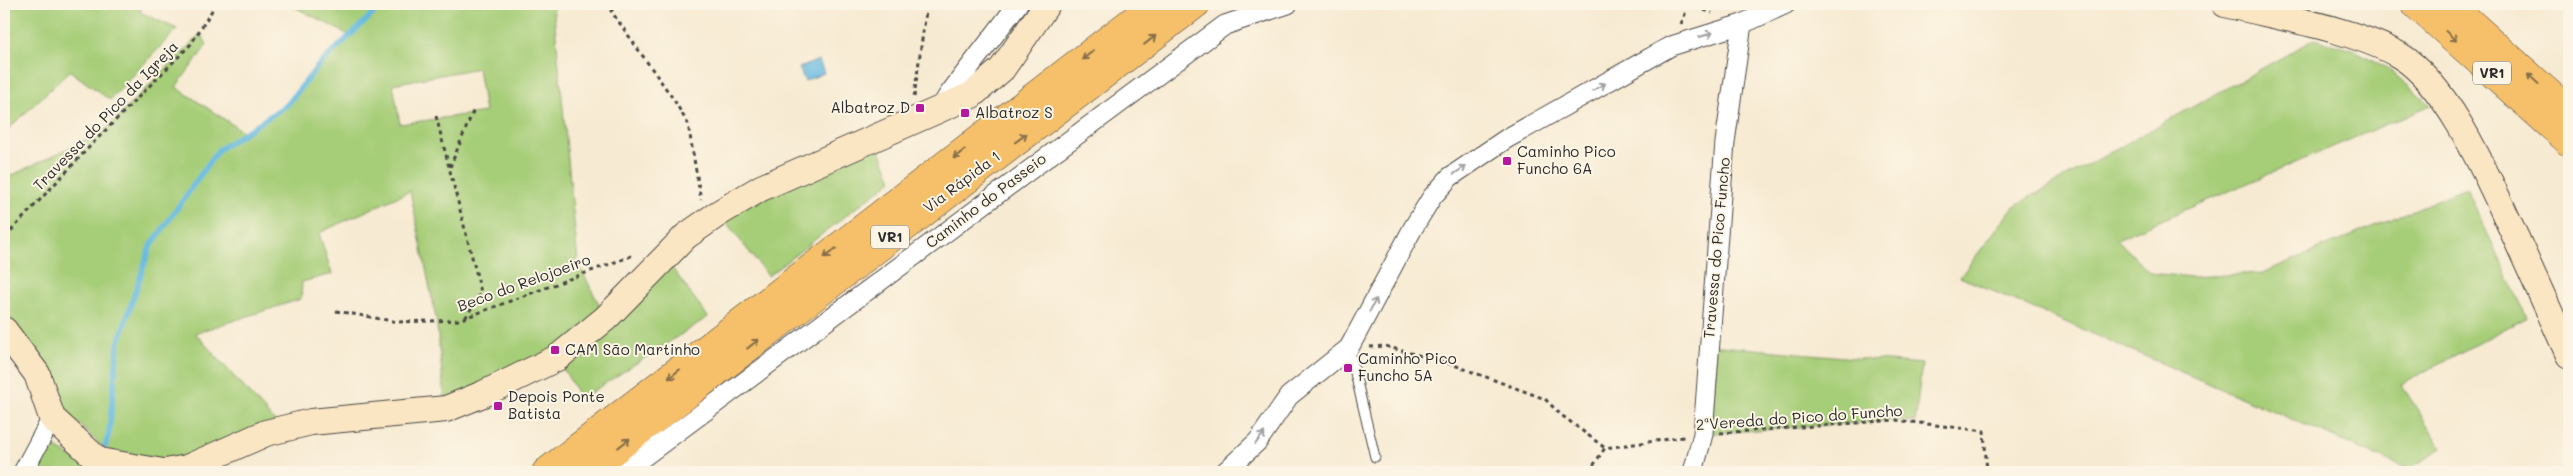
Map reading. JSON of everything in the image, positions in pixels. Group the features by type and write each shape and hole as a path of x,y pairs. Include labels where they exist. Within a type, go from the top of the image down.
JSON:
{"highway":[{"name":"Via Rápida 1","path":"546,472 1154,4"},
{"name":"Via Rápida 1","path":"586,472 1196,4"},
{"name":"VR1","path":"2414,4 2569,142"},
{"name":"VR1","path":"2450,4 2569,111"}],"street":[{"path":"940,110 949,94 1018,4"},
{"path":"4,330 37,374 52,418 99,461 117,465 164,472 187,468 266,433 310,422 446,409 483,394 557,358 606,318 686,236 761,188 911,120 940,110 972,95 1002,68 1046,4"},
{"name":"Caminho do Passeio","path":"623,472 1225,25 1288,4"},
{"path":"1225,472 1258,442 1289,396 1349,348 1418,220 1432,197 1450,177 1506,139 1671,46 1742,24 1786,4"},
{"path":"2225,4 2360,38 2399,55 2422,72 2444,101 2484,168 2569,355"},
{"name":"Travessa do Pico Funcho","path":"1693,472 1703,434 1725,142 1742,24"},
{"path":"23,472 52,418"}],"lane":[{"path":"1349,348 1375,457"}],"path":[{"name":"Travessa do Pico da Igreja","path":"4,231 9,233 94,142 191,44 216,4"},
{"path":"619,4 611,11 674,100 688,124 704,223"},
{"path":"911,120 928,4"},
{"path":"450,167 474,109"},
{"path":"436,116 481,292 465,318"},
{"name":"Beco do Relojoeiro","path":"336,311 398,322 459,320 640,253"},
{"path":"1349,348 1385,346 1454,365 1545,399 1560,414 1605,448 1589,472"},
{"name":"2ªVereda do Pico do Funcho","path":"1605,448 1703,434 1896,420 1984,432 1987,472"}],"green space":[{"path":"4,4 142,4 140,12 177,29 110,100 70,71 4,133"},
{"path":"289,4 553,4 578,263 606,318 664,257 708,317 581,399 557,358 446,409 436,318 410,191 319,233 332,274 302,282 301,299 195,333 275,422 174,460 108,450 100,445 62,407 46,363 4,310 4,179 104,131 201,33 207,45 176,87 245,133 287,105 318,66 349,35","holes":["478,68 485,112 400,124 393,84"]},
{"path":"2315,39 2356,51 2387,68 2431,105 2117,239 2150,273 2192,277 2262,273 2466,188 2527,317 2401,384 2442,448 2408,469 1960,277 2014,206"},
{"path":"875,138 892,180 768,276 719,213"},
{"path":"1709,345 1922,364 1915,422 1896,420 1703,434"},
{"path":"41,439 97,472 23,472"}],"water":[{"path":"819,60 824,73 805,81 799,68"}],"waterway":[{"path":"103,453 109,433 118,344 150,247 218,150 287,105 318,66 379,8 380,4"}],"place":[{"name":"Albatroz D","path":"920,108"},
{"name":"Albatroz S","path":"965,113"},
{"name":"Caminho Pico Funcho 6A","path":"1507,161"},
{"name":"CAM São Martinho","path":"555,350"},
{"name":"Caminho Pico Funcho 5A","path":"1348,368"},
{"name":"Depois Ponte Batista","path":"498,406"}]}
